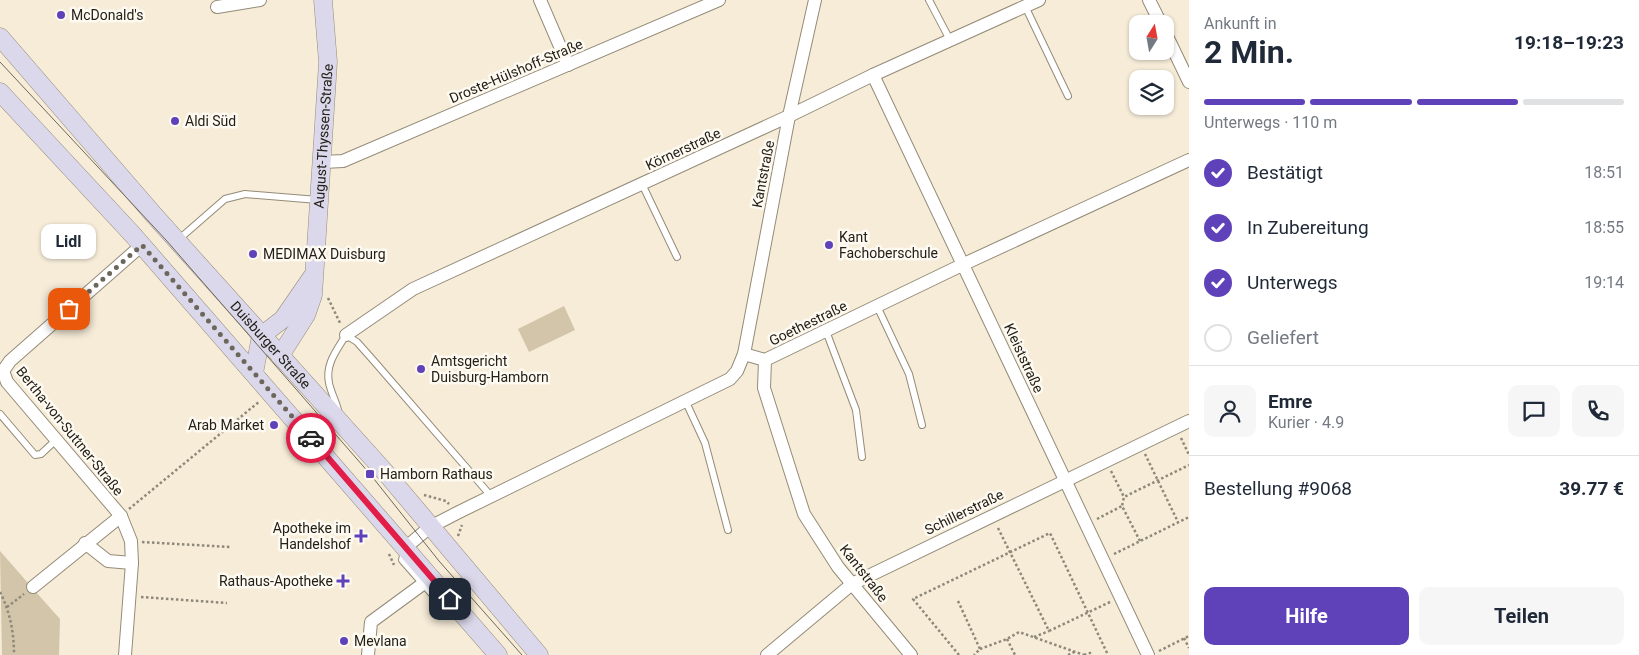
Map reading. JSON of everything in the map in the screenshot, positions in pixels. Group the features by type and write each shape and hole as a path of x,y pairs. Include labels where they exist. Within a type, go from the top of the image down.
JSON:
{"main road":[{"name":"August-Thyssen-Straße","path":"280,356 306,315 313,295 328,62 323,0"},
{"name":"Duisburger Straße","path":"0,37 261,336 341,422 539,655"},
{"path":"0,92 142,245 405,548 427,581 450,599 498,655"},
{"name":"August-Thyssen-Straße","path":"261,336 282,319 314,272"},
{"path":"254,373 261,336"}],"street":[{"path":"217,7 260,0"},
{"path":"540,0 568,65"},
{"name":"Droste-Hülshoff-Straße","path":"323,162 344,161 719,0"},
{"name":"Kantstraße","path":"744,354 789,116 815,0"},
{"name":"Körnerstraße","path":"346,335 413,289 1039,0"},
{"path":"1150,0 1157,15"},
{"path":"1174,51 1189,82"},
{"name":"Kleiststraße","path":"873,75 964,264 1102,560 1149,655"},
{"name":"Goethestraße","path":"744,354 765,360 964,264 1189,160"},
{"name":"Bertha-von-Suttner-Straße","path":"125,655 132,563 131,541 121,516 7,382 2,371 10,360 142,245"},
{"path":"405,548 430,527 730,379 738,371 744,354"},
{"name":"Kantstraße","path":"765,360 764,388 804,514 838,567 912,655"},
{"name":"Schillerstraße","path":"768,655 852,584 1189,421"},
{"name":"Bertha-von-Suttner-Straße","path":"32,587 121,516"},
{"path":"85,543 108,561 132,563"},
{"path":"368,655 371,622 427,581"}],"lane":[{"path":"929,0 950,40"},
{"path":"1025,6 1068,96"},
{"path":"642,184 677,257"},
{"path":"177,241 225,198 245,194 320,200"},
{"path":"877,306 909,374 922,425"},
{"path":"826,331 856,410 862,457"},
{"path":"341,422 336,399 329,384 328,369 346,335 357,342 374,360 491,496"},
{"path":"685,400 705,443 728,530"},
{"path":"0,414 35,454 41,454 56,440"}],"path":[{"path":"326,296 346,335"},
{"path":"121,516 271,392"},
{"path":"1176,427 1189,455"},
{"path":"1141,444 1178,522"},
{"path":"1106,460 1124,497 1122,506 1140,541"},
{"path":"1124,497 1189,465"},
{"path":"1086,525 1122,506"},
{"path":"992,515 1049,630"},
{"path":"1102,560 1189,517"},
{"path":"959,655 912,599 1050,533 1108,655"},
{"path":"131,541 230,547"},
{"path":"7,607 32,587"},
{"path":"0,592 7,607 14,634 14,655"},
{"path":"129,596 227,603"},
{"path":"1034,637 1120,597"},
{"path":"958,601 980,649"},
{"path":"974,655 980,649 1008,639 1019,632 1084,655 1093,652"},
{"path":"1149,655 1189,636"},
{"path":"1184,638 1189,648"},
{"path":"1008,639 1015,655"},
{"path":"1068,655 1075,652"}],"shaded area":[{"path":"564,306 575,330 529,352 518,329"},
{"path":"0,551 28,583 50,566 35,591 60,619 59,655 2,655"}],"tram line":[{"path":"0,62 166,240 370,474 439,561 522,655"}],"way so far":[{"path":"69,309 142,245 311,438"}],"place":[{"name":"McDonald's","path":"61,15"},
{"name":"Aldi Süd","path":"175,121"},
{"name":"Kant Fachoberschule","path":"829,245"},
{"name":"MEDIMAX Duisburg","path":"253,254"},
{"name":"Lidl","path":"69,309"},
{"name":"Amtsgericht Duisburg-Hamborn","path":"421,369"},
{"name":"Arab Market","path":"274,425"},
{"name":"Hamborn Rathaus","path":"370,474"},
{"name":"Apotheke im Handelshof","path":"361,536"},
{"name":"Rathaus-Apotheke","path":"343,581"},
{"name":"Mevlana","path":"344,641"}],"route":[{"path":"311,438 450,599"}]}
